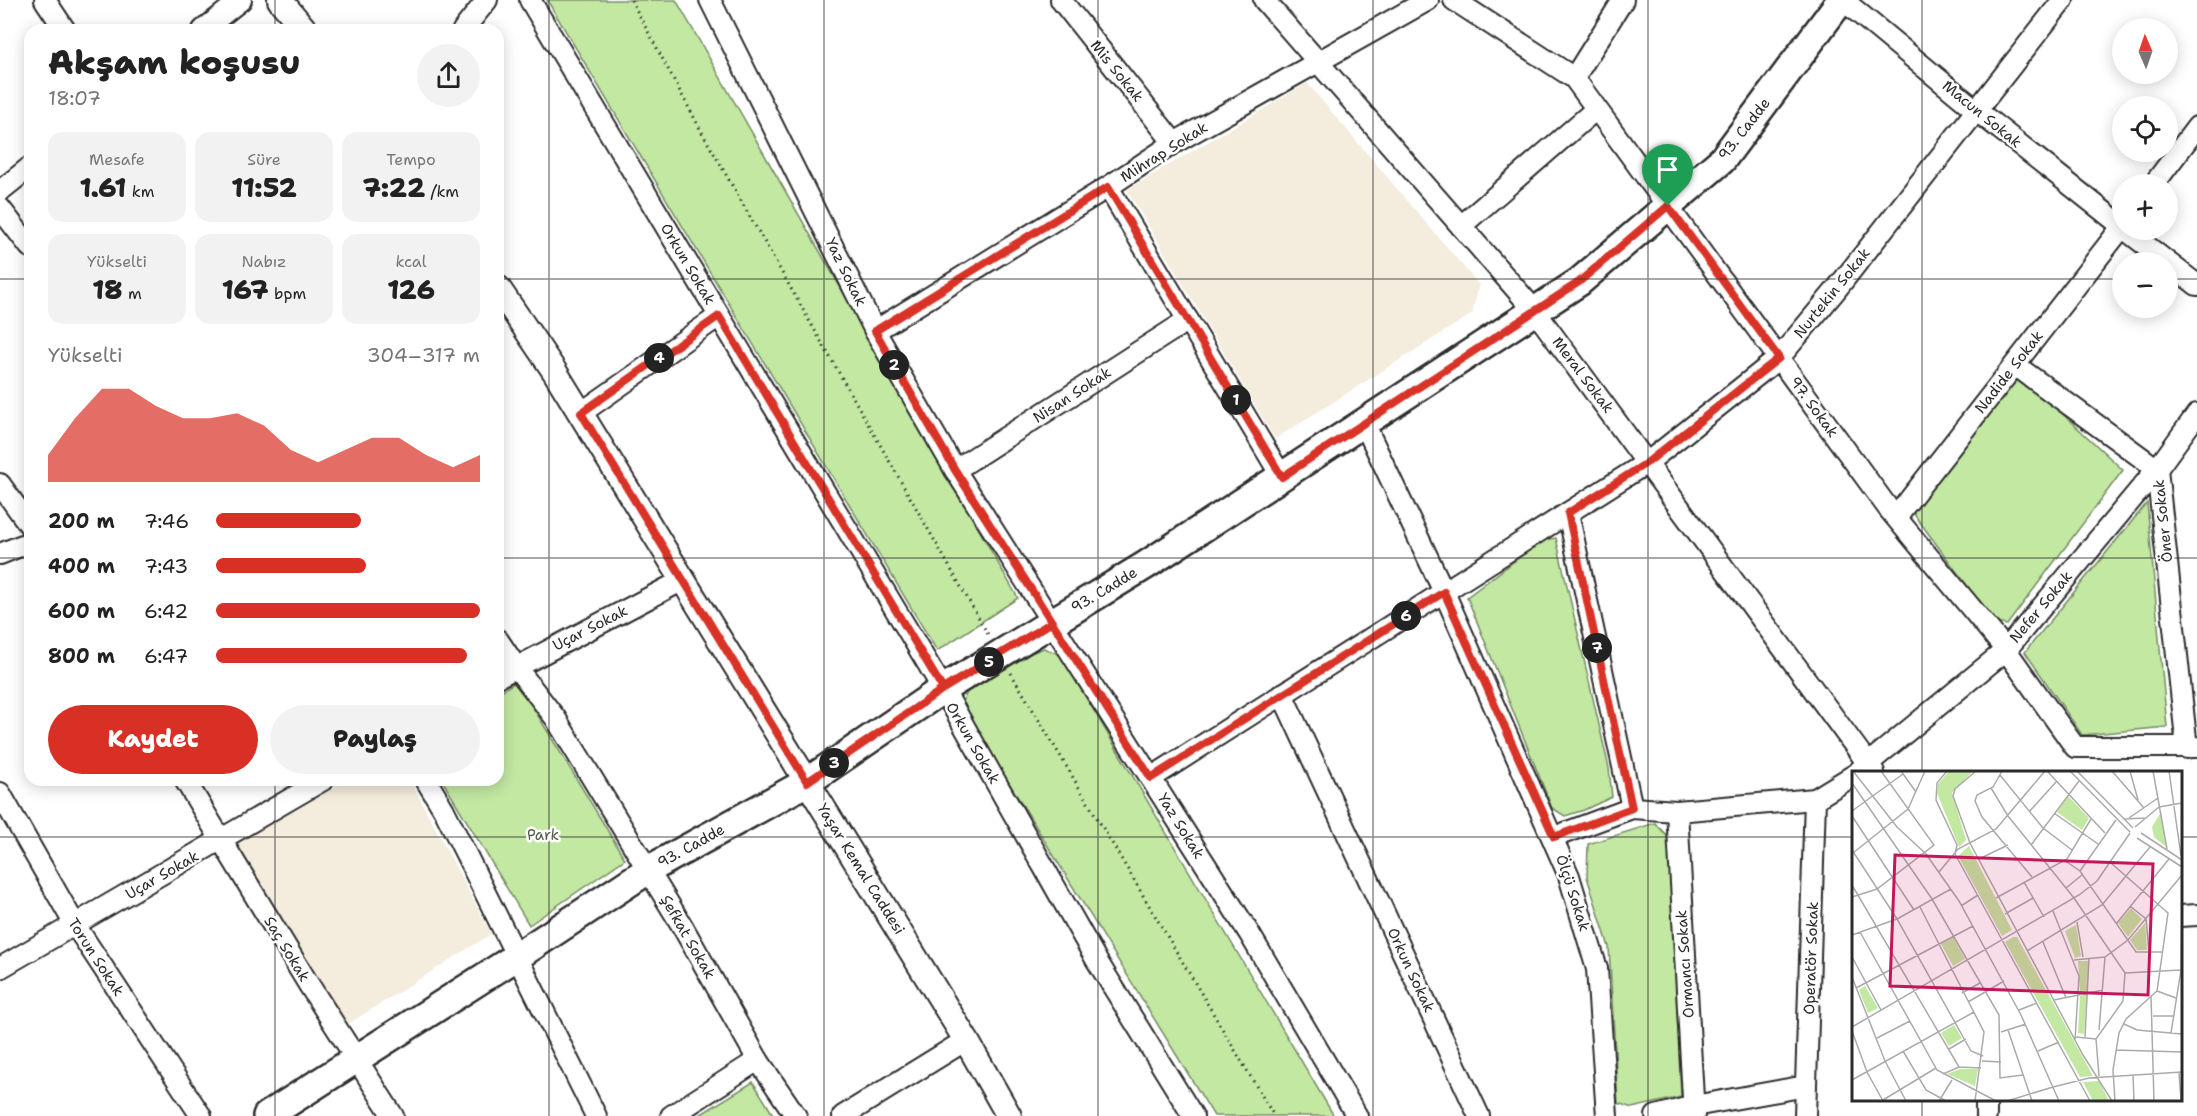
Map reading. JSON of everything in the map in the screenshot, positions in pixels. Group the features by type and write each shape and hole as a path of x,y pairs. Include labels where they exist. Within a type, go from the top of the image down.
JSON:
{"main road":[{"name":"93. Cadde","path":"267,1116 648,870 807,782 943,689 1146,565 1579,282 1722,160 1842,0"}],"street":[{"path":"45,0 60,24"},
{"path":"211,24 242,0"},
{"path":"280,0 300,24"},
{"path":"468,24 487,0"},
{"name":"Orkun Sokak","path":"530,0 943,689 1097,961 1193,1116"},
{"name":"Mis Sokak","path":"1060,0 1174,143"},
{"name":"Meral Sokak","path":"1264,0 1535,311 1648,462 1863,771"},
{"name":"Mihrap Sokak","path":"875,331 1108,187 1174,143 1428,0"},
{"name":"97. Sokak","path":"1454,0 1574,78 1595,110 1896,517 2006,650 2075,747 2192,748"},
{"path":"1574,78 1623,0"},
{"name":"Macun Sokak","path":"1842,0 2112,219"},
{"name":"Nurtekin Sokak","path":"1151,778 1648,462 1779,358 1835,291 2063,0"},
{"name":"Yaz Sokak","path":"717,2 875,331 955,470 1249,933 1357,1116"},
{"path":"1461,225 1595,110"},
{"path":"2162,174 2197,127"},
{"path":"0,191 24,172"},
{"path":"1108,187 1282,477"},
{"path":"0,208 24,239"},
{"name":"Nadide Sokak","path":"1896,517 2112,240"},
{"path":"2139,240 2197,285"},
{"name":"Yaşar Kemal Caddesi","path":"504,297 581,413 966,1040 1009,1116"},
{"path":"581,413 719,316"},
{"name":"Nisan Sokak","path":"955,470 1188,320"},
{"name":"Öner Sokak","path":"2015,364 2157,469 2192,748"},
{"name":"Nefer Sokak","path":"1863,771 2006,650 2157,469 2197,414"},
{"name":"Ölçü Sokak","path":"1364,423 1444,592 1554,837 1569,876 1597,969 1607,1116"},
{"path":"0,484 24,518"},
{"path":"1568,513 1632,808"},
{"path":"0,554 24,544"},
{"name":"Uçar Sokak","path":"504,674 683,580"},
{"name":"Şefkat Sokak","path":"504,649 556,719 648,870 758,1060 796,1116"},
{"name":"Orkun Sokak","path":"1282,694 1479,1116"},
{"name":"Nefer Sokak","path":"1554,837 1632,808 1677,811 1815,799 1852,777"},
{"name":"Saç Sokak","path":"189,786 393,1116"},
{"name":"Uçar Sokak","path":"0,968 312,786"},
{"path":"430,786 444,810 596,1116"},
{"name":"Torun Sokak","path":"0,793 75,925 201,1116"},
{"name":"Operatör Sokak","path":"1805,1116 1815,799"},
{"name":"Ormancı Sokak","path":"1677,811 1694,1111"},
{"path":"2182,916 2197,915"},
{"path":"843,1116 966,1040"},
{"path":"671,1116 758,1060"},
{"path":"1656,1116 1694,1111 1806,1086"}],"path":[{"path":"631,0 704,136 1000,655 1274,1116"}],"shaded area":[{"path":"1307,83 1479,285 1472,314 1275,439 1127,190"},
{"path":"334,786 413,786 491,934 345,1026 237,843"}],"green space":[{"path":"547,0 676,0 1018,598 937,651"},
{"path":"2025,379 2123,470 2007,625 1995,623 1913,513 2014,380"},
{"path":"2147,503 2167,727 2082,735 2025,652"},
{"path":"1556,538 1609,768 1612,797 1565,816 1552,808 1467,597 1542,540"},
{"path":"1044,648 1061,655 1334,1116 1214,1116 961,705 968,690 1025,655"},
{"name":"Park","path":"517,681 625,859 529,925 446,786 504,786 504,689"},
{"path":"1655,823 1669,838 1681,1097 1632,1108 1618,1103 1609,947 1587,877 1588,844"},
{"path":"753,1082 774,1116 698,1116"}],"route":[{"path":"1668,206 1579,282 1282,477 1108,187 875,331 955,470 1052,622 943,689 807,782 581,413 719,316 943,689 1000,655 1052,622 1151,778 1444,592 1554,837 1632,808 1568,513 1648,462 1779,358 1668,206"}]}
